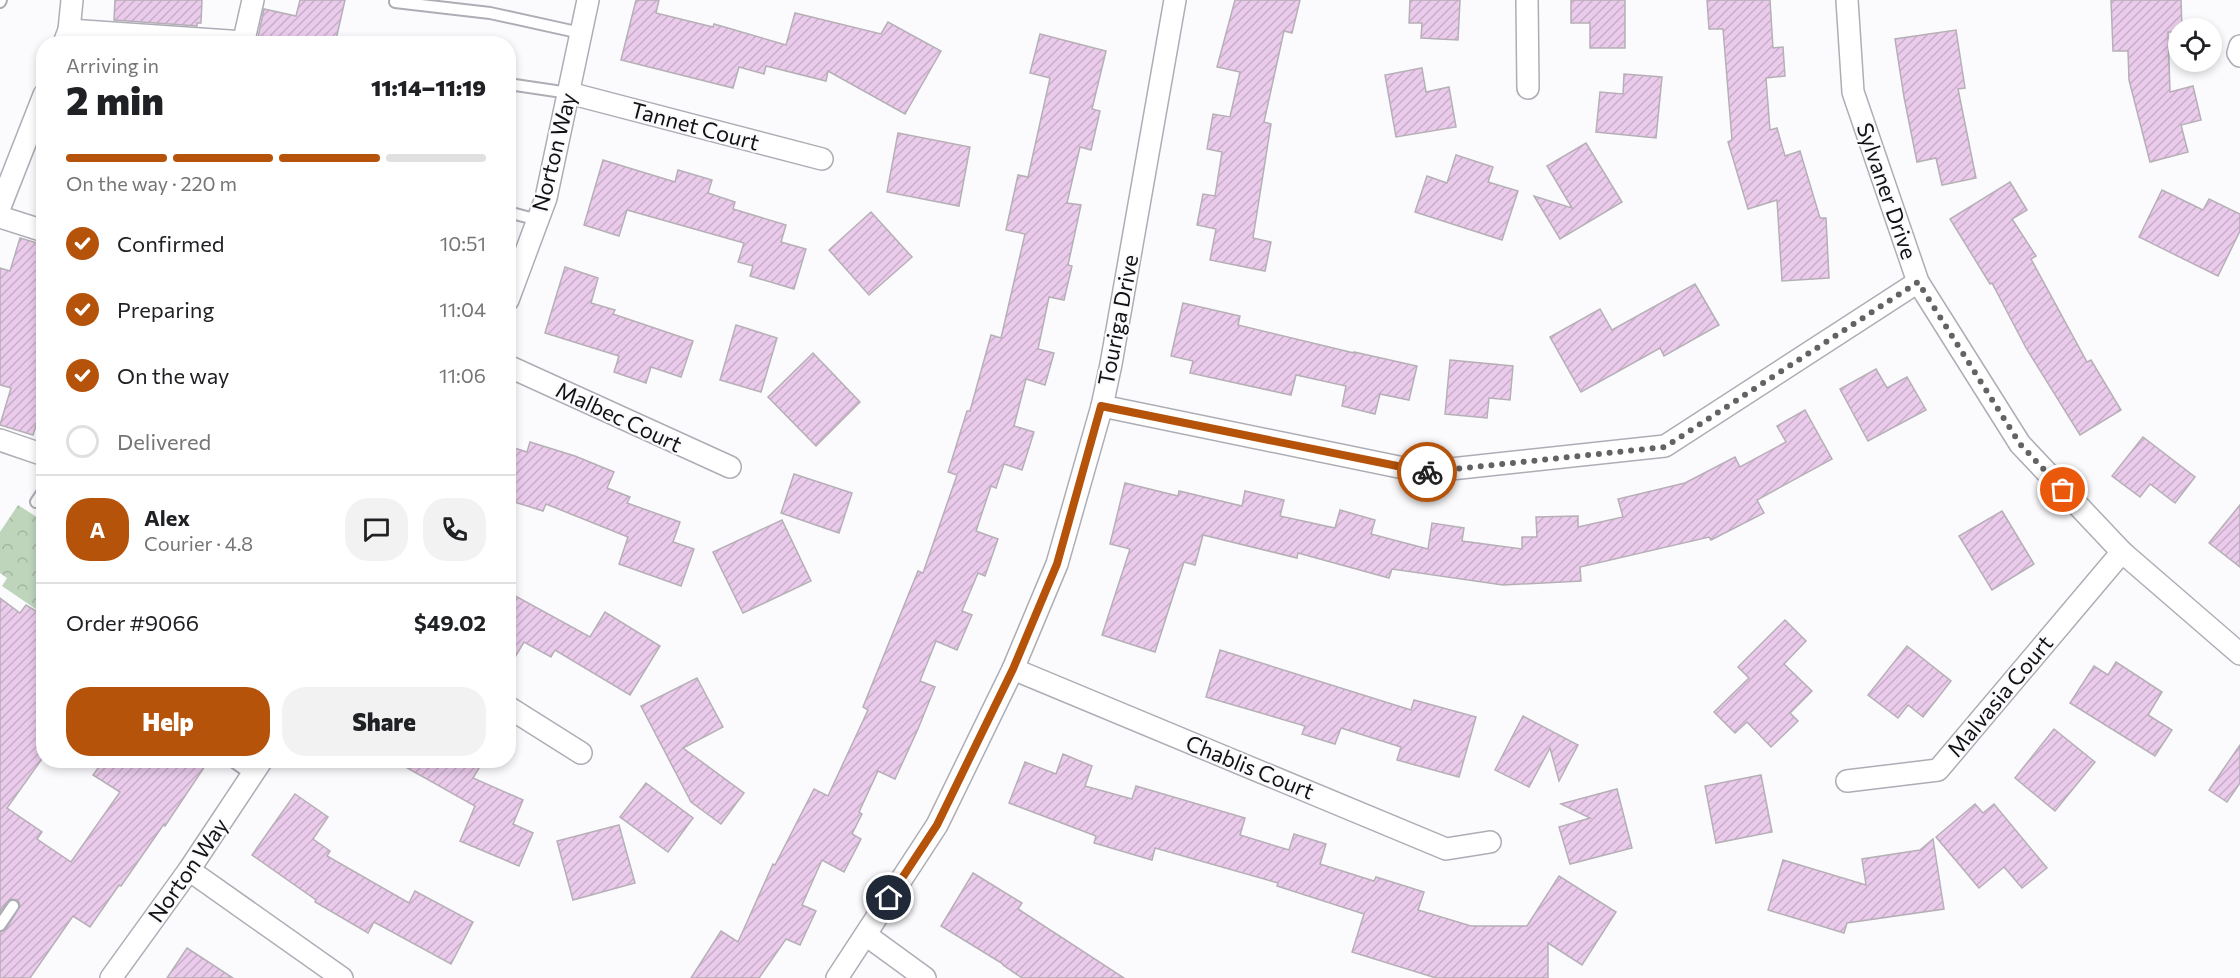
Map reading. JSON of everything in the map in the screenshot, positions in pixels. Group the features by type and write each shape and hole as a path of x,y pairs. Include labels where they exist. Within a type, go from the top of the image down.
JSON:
{"street":[{"path":"66,36 72,0"},
{"path":"245,36 254,0"},
{"name":"Norton Way","path":"516,279 546,198 588,0"},
{"name":"Touriga Drive","path":"837,978 937,825 1013,669 1057,564 1101,406 1175,0"},
{"path":"1527,0 1528,88"},
{"name":"Sylvaner Drive","path":"1847,0 1853,92 1918,282 2020,444 2122,552 2240,654"},
{"path":"2240,46 2238,53 2240,56"},
{"name":"Tannet Court","path":"569,93 822,159"},
{"path":"0,207 36,115"},
{"path":"0,217 36,228"},
{"path":"1101,406 1423,472 1665,447 1918,282"},
{"name":"Malbec Court","path":"516,370 730,467"},
{"path":"0,440 36,452"},
{"name":"Malvasia Court","path":"1847,781 1938,770 2122,552"},
{"name":"Chablis Court","path":"1013,669 1446,849 1490,842"},
{"path":"516,712 581,753"},
{"name":"Norton Way","path":"111,978 189,870 257,768"},
{"path":"189,870 342,978"},
{"path":"866,935 925,978"}],"lane":[{"path":"395,2 490,13 581,33"},
{"path":"516,85 569,93"},
{"path":"516,214 538,220"},
{"path":"0,925 13,906"}],"green space":[{"path":"18,505 36,517 36,609 2,586 7,578 0,573 0,532"}],"building":[{"path":"115,0 202,0 201,23 197,23 197,26 114,20"},
{"path":"300,0 345,0 337,36 258,36 264,9 296,16"},
{"path":"636,0 659,0 656,13 713,27 714,24 786,45 795,13 881,34 888,22 941,51 905,114 828,71 826,81 766,66 764,74 739,67 733,88 621,60"},
{"path":"1235,0 1300,0 1292,33 1284,31 1264,122 1271,124 1253,238 1271,242 1265,271 1210,260 1216,229 1197,225 1203,194 1215,196 1222,152 1207,149 1213,114 1230,117 1240,72 1217,67"},
{"path":"1410,0 1460,0 1458,40 1421,38 1422,23 1409,23"},
{"path":"1571,0 1625,0 1625,48 1590,48 1590,23 1571,23"},
{"path":"1707,0 1770,0 1773,48 1783,47 1785,76 1766,78 1770,130 1777,128 1785,156 1800,151 1820,218 1826,218 1829,278 1782,281 1777,200 1748,209 1728,142 1732,140 1723,29 1709,29"},
{"path":"2111,0 2181,0 2182,18 2168,18 2168,72 2170,92 2193,86 2201,120 2181,125 2188,152 2150,162 2129,80 2128,51 2113,51"},
{"path":"1956,30 1965,88 1958,89 1976,178 1942,185 1936,158 1917,162 1895,39"},
{"path":"1040,34 1106,51 1092,109 1100,111 1091,150 1080,147 1067,203 1081,205 1068,265 1072,266 1064,300 1049,297 1038,349 1054,353 1045,385 1026,379 1014,426 1034,432 1022,470 1004,464 996,488 991,486 976,531 998,539 985,576 978,573 962,611 972,615 957,650 936,641 920,681 935,687 918,729 895,779 878,771 859,812 862,814 852,834 861,839 844,872 822,860 802,905 816,911 800,945 786,939 759,978 691,978 721,931 738,942 773,864 775,865 814,789 828,796 868,710 863,707 918,571 923,573 957,475 948,472 967,411 970,411 991,335 1001,338 1025,234 1006,230 1018,175 1028,177 1050,78 1030,73"},
{"path":"1422,68 1426,92 1449,87 1456,127 1396,137 1385,75"},
{"path":"1624,74 1662,77 1656,138 1596,132 1600,92 1623,94"},
{"path":"898,133 970,147 959,206 887,192"},
{"path":"1586,143 1622,202 1560,239 1534,196 1572,208 1547,166"},
{"path":"1456,155 1493,167 1488,182 1518,191 1502,240 1415,212 1427,176 1447,183"},
{"path":"603,160 675,182 678,170 712,180 708,193 735,202 733,209 786,225 781,242 806,249 794,289 750,276 753,266 738,262 744,243 627,210 619,236 584,225"},
{"path":"2010,182 2027,210 2012,219 2036,256 2031,259 2087,362 2091,360 2121,410 2080,435 2026,348 1992,283 1990,284 1950,219"},
{"path":"2162,190 2203,210 2209,199 2240,214 2240,231 2218,276 2139,237"},
{"path":"871,212 912,257 869,295 829,250"},
{"path":"20,238 36,243 36,425 33,435 0,425 11,388 0,385 0,268 10,271"},
{"path":"565,267 598,278 591,303 615,310 613,314 693,341 681,377 651,367 646,383 614,372 619,356 545,333"},
{"path":"1695,284 1719,325 1664,356 1660,348 1581,392 1550,337 1600,309 1612,330"},
{"path":"1183,303 1240,316 1238,325 1417,366 1409,400 1380,394 1375,414 1342,406 1346,386 1296,375 1291,395 1190,373 1193,361 1171,356"},
{"path":"736,325 777,338 761,392 720,380"},
{"path":"813,353 860,402 816,446 768,397"},
{"path":"1450,360 1513,366 1510,400 1489,398 1487,418 1445,414"},
{"path":"1876,369 1887,388 1907,377 1926,410 1868,441 1840,389"},
{"path":"1805,410 1832,459 1757,500 1764,513 1711,540 1709,537 1580,567 1581,581 1503,585 1392,569 1389,578 1298,553 1297,558 1203,535 1195,565 1184,562 1155,652 1102,635 1130,549 1110,544 1125,483 1178,496 1179,491 1242,506 1245,491 1284,500 1280,516 1335,528 1340,510 1375,520 1371,534 1428,549 1432,523 1464,528 1462,541 1522,549 1522,537 1537,537 1536,517 1578,516 1578,527 1623,517 1618,499 1685,483 1735,457 1740,467 1786,442 1777,426"},
{"path":"2143,437 2195,477 2175,503 2150,484 2140,497 2112,476"},
{"path":"530,442 575,456 614,472 607,488 630,497 627,503 680,522 673,542 694,549 681,586 619,564 628,537 546,504 543,511 516,503 516,449 527,452"},
{"path":"794,474 852,493 839,533 781,513"},
{"path":"2240,505 2240,567 2209,543"},
{"path":"2002,511 2034,564 1992,590 1959,536"},
{"path":"782,520 811,581 743,613 713,552"},
{"path":"516,596 590,637 605,612 660,646 630,695 555,650 551,657 524,642 516,656"},
{"path":"0,598 20,613 26,605 36,611 36,767 7,808 42,832 37,839 71,862 120,792 93,775 98,768 204,768 165,826 164,824 90,927 73,916 30,978 0,978 0,932 6,929 20,906 18,900 10,899 0,912"},
{"path":"1785,620 1806,641 1784,664 1812,691 1790,713 1798,721 1771,747 1747,722 1735,733 1714,712 1749,678 1738,667"},
{"path":"1907,646 1951,681 1923,717 1908,705 1898,718 1868,695"},
{"path":"1220,650 1411,710 1414,700 1476,717 1459,777 1397,760 1401,747 1341,728 1335,744 1302,734 1305,726 1206,697"},
{"path":"2116,662 2162,692 2148,715 2172,730 2155,756 2070,703 2094,666 2108,675"},
{"path":"697,678 723,727 683,748 744,793 721,824 691,802 641,706"},
{"path":"1523,716 1578,745 1559,781 1550,748 1529,787 1495,770"},
{"path":"2054,729 2095,762 2055,811 2015,778"},
{"path":"2240,745 2240,783 2227,802 2209,790"},
{"path":"1063,754 1092,766 1085,786 1132,799 1136,786 1245,818 1240,835 1289,850 1294,834 1326,844 1320,864 1374,881 1376,877 1424,892 1418,910 1471,926 1527,926 1559,876 1616,912 1582,965 1548,943 1548,978 1436,978 1352,952 1364,914 1277,886 1278,883 1155,848 1152,860 1094,843 1096,836 1009,803 1025,762 1056,774"},
{"path":"407,768 479,768 473,778 523,800 513,824 533,833 519,866 460,841 475,806"},
{"path":"1761,775 1772,832 1716,843 1705,786"},
{"path":"646,783 693,818 668,852 620,817"},
{"path":"1617,789 1632,848 1570,864 1559,827 1590,818 1561,804"},
{"path":"295,794 328,817 313,839 330,851 327,856 409,903 415,891 473,922 451,964 374,922 368,933 315,902 316,900 252,855"},
{"path":"1975,804 1983,813 1994,804 2047,868 2022,888 2004,867 1979,888 1936,837"},
{"path":"619,825 635,883 573,900 557,841"},
{"path":"1933,839 1944,909 1847,923 1844,933 1768,910 1783,860 1866,885 1862,859 1920,850"},
{"path":"973,873 1022,903 1018,909 1124,978 1022,978 941,926"},
{"path":"187,948 233,978 167,978"}],"way so far":[{"path":"1427,472 1665,447 1918,282 2020,444 2063,490"}],"route":[{"path":"889,898 937,825 1013,669 1057,564 1101,406 1427,472"}]}
